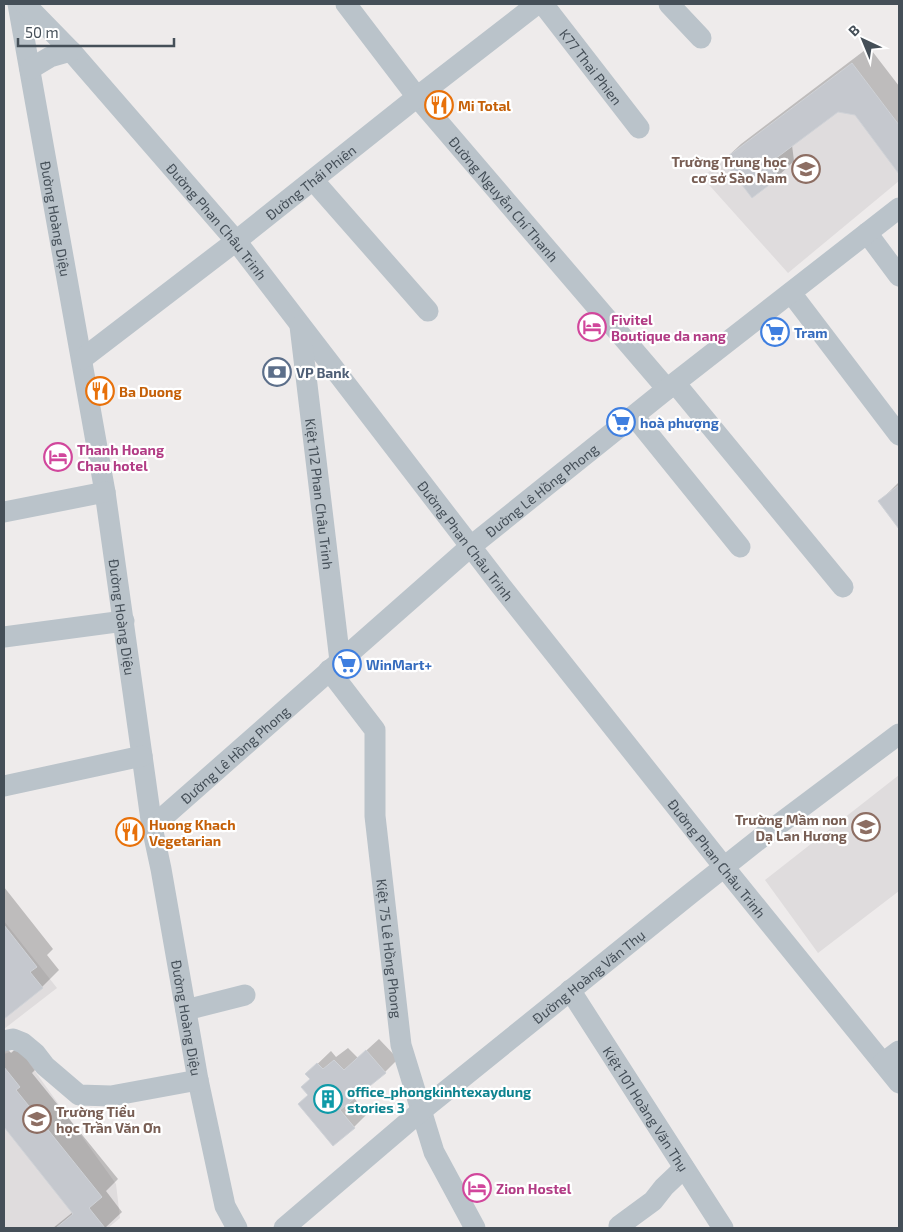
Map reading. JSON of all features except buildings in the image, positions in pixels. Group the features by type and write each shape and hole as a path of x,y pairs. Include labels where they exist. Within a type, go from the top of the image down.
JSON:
{"street":[{"name":"Đường Hoàng Diệu","path":"18,4 105,492 152,827 198,1080 225,1206 235,1228"},
{"name":"Đường Phan Châu Trinh","path":"25,4 71,51 236,241 470,547 724,867 891,1057 899,1083"},
{"name":"Đường Nguyễn Chí Thanh","path":"346,4 417,97 671,386 843,587"},
{"name":"Đường Thái Phiên","path":"82,359 236,241 537,4"},
{"name":"K77 Thai Phien","path":"543,4 639,128"},
{"path":"669,4 701,38"},
{"path":"30,69 50,57 71,51"},
{"path":"313,180 428,311"},
{"name":"Đường Lê Hồng Phong","path":"152,827 470,547 671,386 899,208"},
{"path":"867,233 899,276"},
{"path":"791,293 899,435"},
{"name":"Kiệt 112 Phan Châu Trinh","path":"300,325 335,666"},
{"path":"634,416 740,547"},
{"path":"4,512 105,492"},
{"path":"4,636 124,621"},
{"name":"Kiệt 75 Lê Hồng Phong","path":"335,666 375,730 375,816 401,1045 434,1152 475,1228"},
{"name":"Đường Hoàng Văn Thụ","path":"284,1228 421,1111 570,990 724,867 899,734"},
{"path":"4,786 142,756"},
{"name":"Kiệt 101 Hoàng Văn Thụ","path":"570,990 723,1228"},
{"path":"186,1010 245,995"},
{"path":"4,1041 13,1039 22,1042 35,1053 45,1066 79,1095 111,1096 198,1080"},
{"path":"619,1226 653,1201 664,1187 684,1168"}],"shaded area":[{"name":"Trường Trung học cơ sở Sào Nam","path":"852,63 899,125 899,181 788,273 702,177"},
{"name":"Trường Mầm non Dạ Lan Hương","path":"899,775 899,891 818,953 765,880"},
{"path":"4,921 57,988 4,1029"},
{"name":"Trường Tiểu học Trần Văn Ơn","path":"19,1049 116,1184 120,1218 108,1228 4,1228 4,1054"}],"place":[{"name":"Mi Total","path":"439,105"},
{"name":"Trường Trung học cơ sở Sào Nam","path":"806,169"},
{"name":"Fivitel Boutique da nang","path":"592,327"},
{"name":"Tram","path":"775,332"},
{"name":"VP Bank","path":"277,372"},
{"name":"Ba Duong","path":"100,391"},
{"name":"hoà phượng","path":"621,422"},
{"name":"Thanh Hoang Chau hotel","path":"58,457"},
{"name":"WinMart+","path":"347,664"},
{"name":"Trường Mầm non Dạ Lan Hương","path":"866,827"},
{"name":"Huong Khach Vegetarian","path":"130,832"},
{"name":"office_phongkinhtexaydung stories 3","path":"328,1099"},
{"name":"Trường Tiểu học Trần Văn Ơn","path":"37,1119"},
{"name":"Zion Hostel","path":"477,1188"}]}
